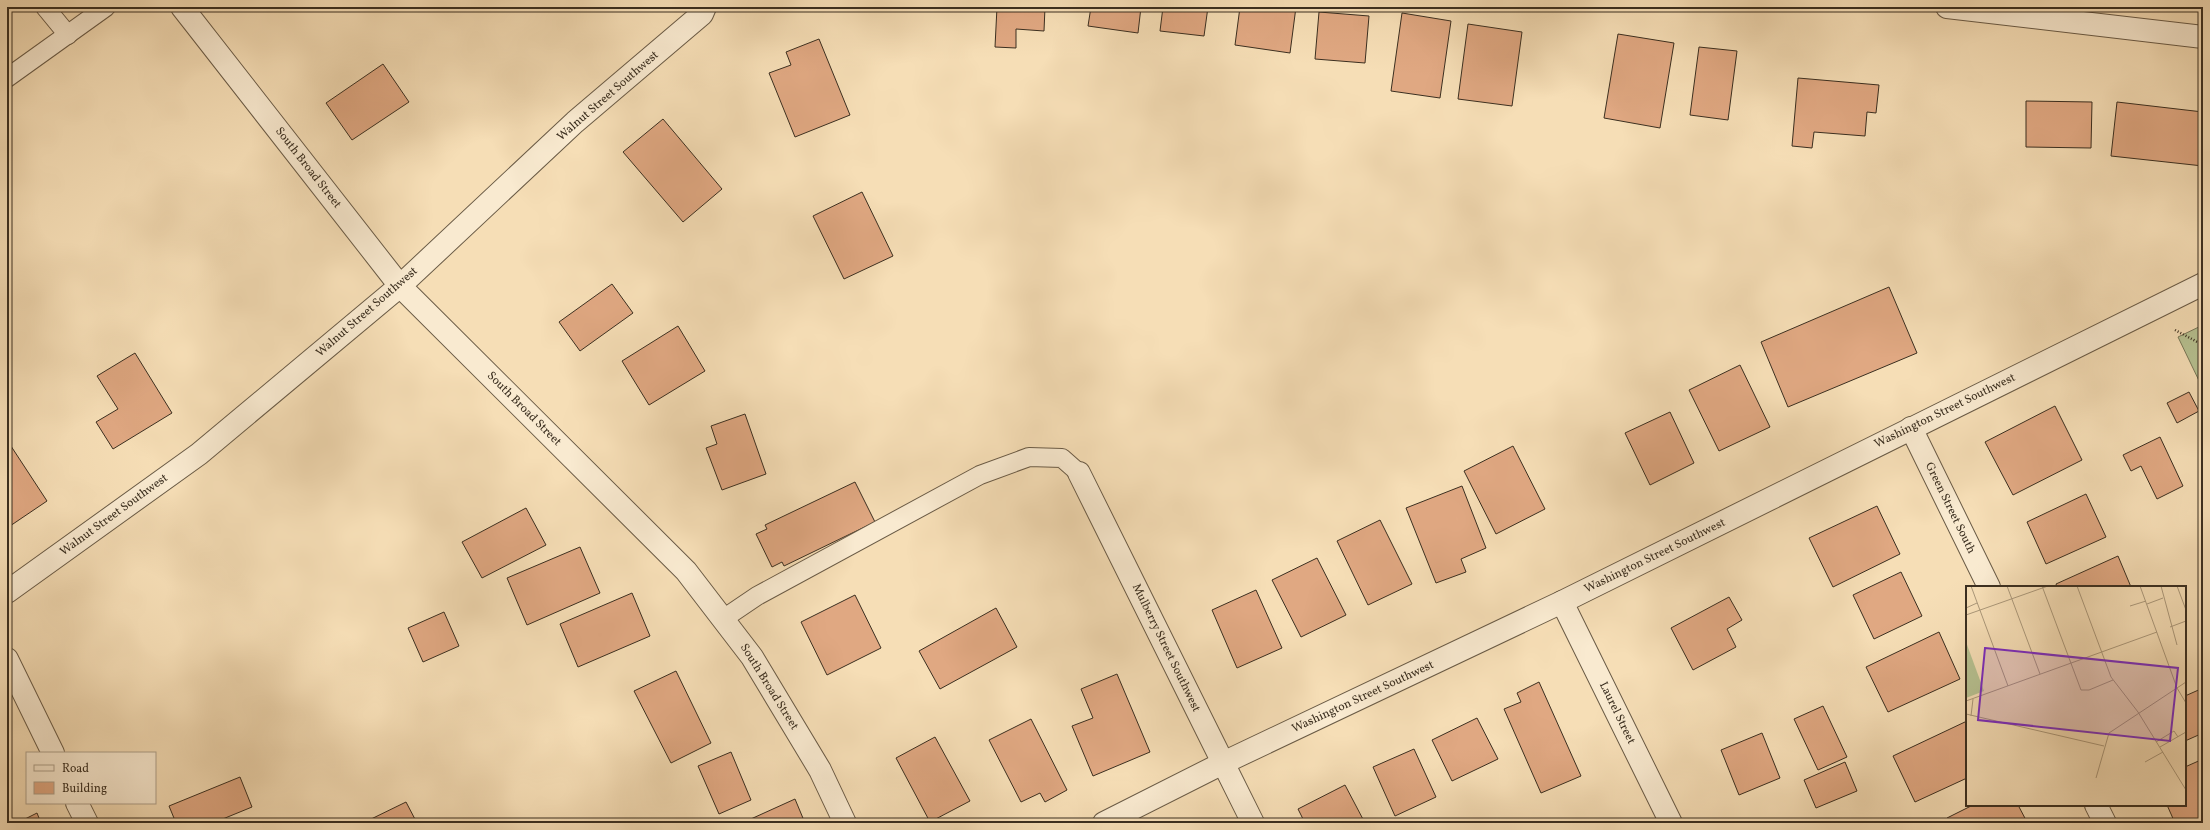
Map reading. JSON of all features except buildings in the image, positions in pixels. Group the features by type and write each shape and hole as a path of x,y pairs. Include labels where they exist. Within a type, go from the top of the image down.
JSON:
{"street":[{"name":"South Broad Street","path":"182,7 400,286 686,571 723,618 760,670 820,770 845,823"},
{"name":"Walnut Street Southwest","path":"7,592 199,454 400,286 575,122 702,14 705,7"},
{"path":"1947,7 2203,37"},
{"name":"Washington Street Southwest","path":"1104,823 1223,763 1562,602 2203,284"},
{"name":"Green Street South","path":"1911,428 1989,586"},
{"name":"Mulberry Street Southwest","path":"1079,473 1253,823"},
{"name":"Laurel Street","path":"1562,602 1672,823"},
{"path":"7,659 53,752"},
{"path":"78,804 87,823"},
{"path":"2096,806 2105,823"}],"lane":[{"path":"45,7 68,35"},
{"path":"7,78 106,7"},
{"path":"723,618 757,596 980,475 1029,457 1062,458 1079,473"}],"path":[{"path":"2174,330 2203,345"}],"green space":[{"path":"2203,325 2203,389 2178,337"}]}
